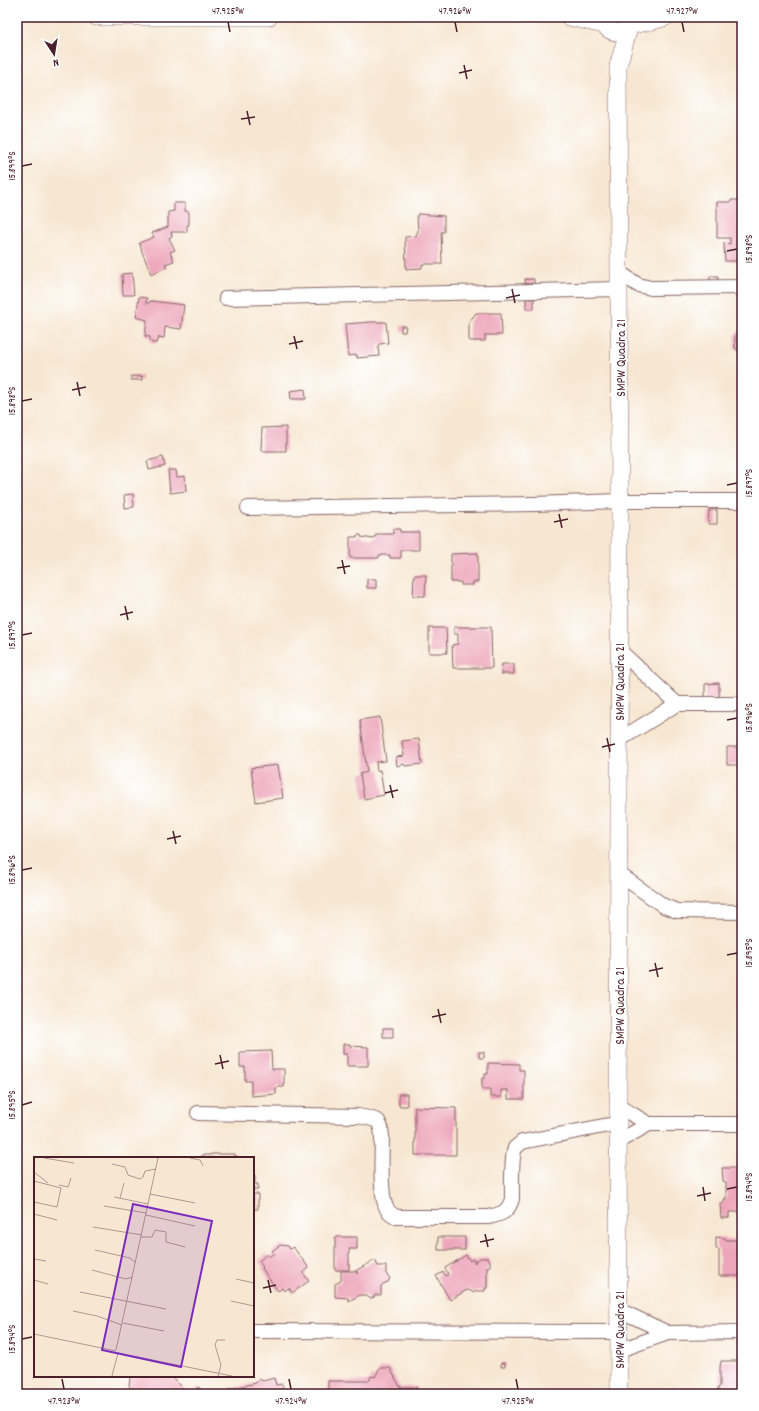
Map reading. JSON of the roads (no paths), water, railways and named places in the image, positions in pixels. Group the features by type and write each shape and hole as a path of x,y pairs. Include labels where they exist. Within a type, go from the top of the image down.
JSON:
{"street":[{"path":"96,17 269,17"},
{"path":"569,17 604,24 616,32 620,32 632,24 666,17"},
{"name":"SMPW Quadra 21","path":"604,24 618,66"},
{"name":"SMPW Quadra 21","path":"619,1394 620,1332 618,1106 620,501 618,66 632,24"},
{"path":"226,298 619,281 651,288 742,287"},
{"path":"248,508 742,500"},
{"path":"619,650 676,704"},
{"path":"619,740 676,704 742,704"},
{"path":"619,874 664,906 677,911 742,912"},
{"path":"618,1106 649,1124"},
{"path":"198,1113 358,1116 378,1121 382,1136 383,1193 385,1204 388,1211 397,1216 488,1217 500,1215 506,1211 512,1199 513,1156 515,1149 519,1144 522,1142 618,1123"},
{"path":"619,1141 649,1124 742,1124"},
{"path":"619,1310 668,1332"},
{"path":"254,1331 620,1332"},
{"path":"620,1350 668,1332 742,1332"}]}
